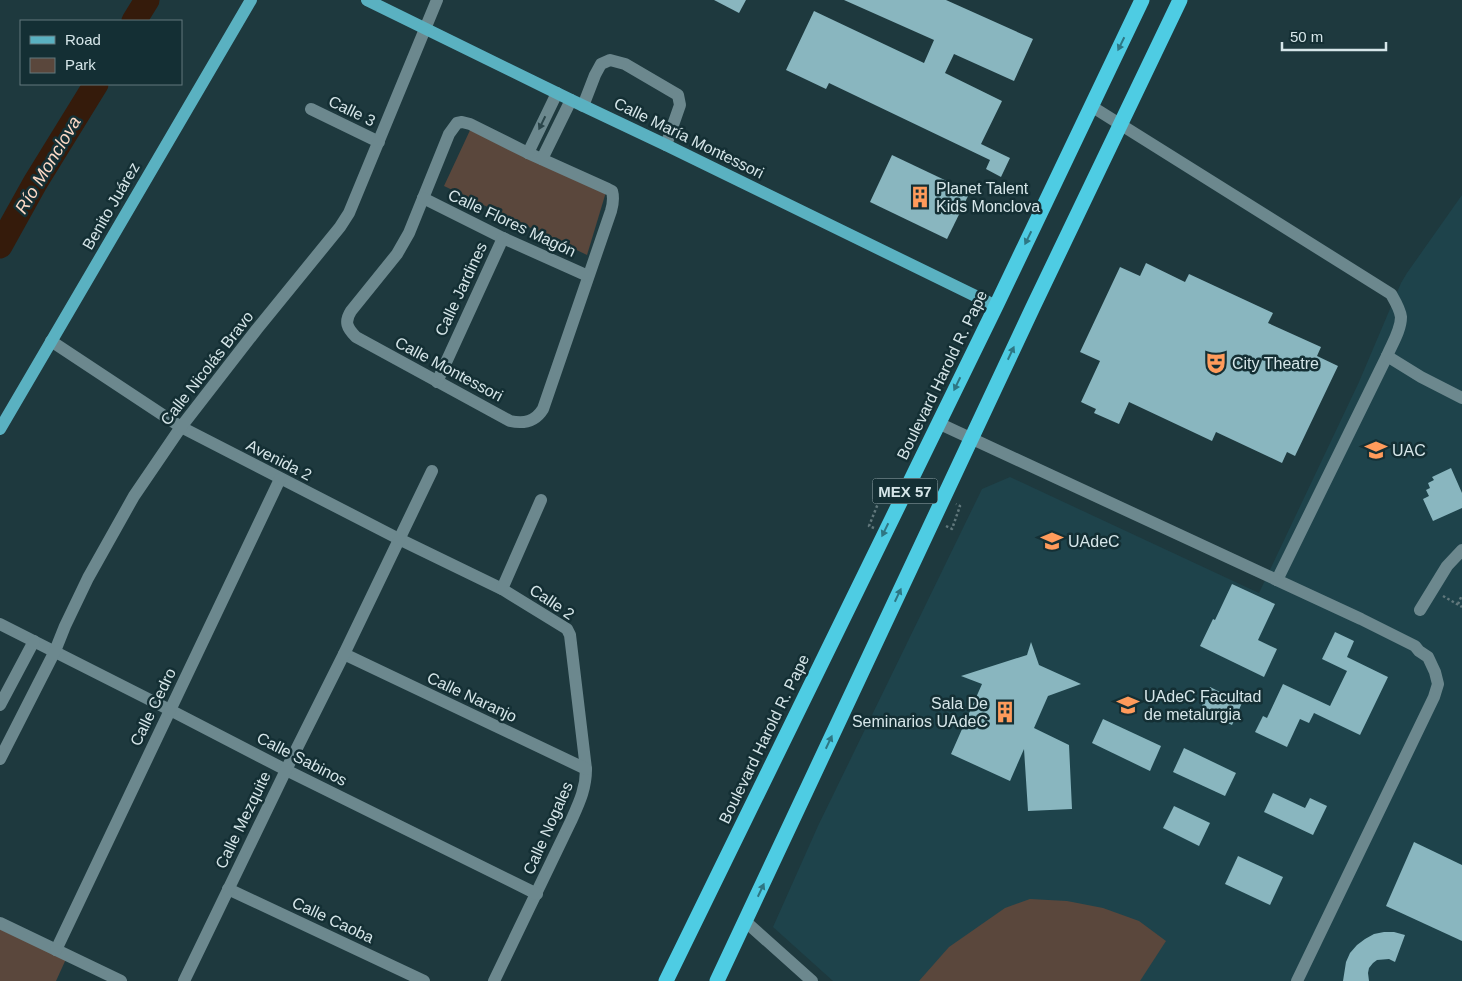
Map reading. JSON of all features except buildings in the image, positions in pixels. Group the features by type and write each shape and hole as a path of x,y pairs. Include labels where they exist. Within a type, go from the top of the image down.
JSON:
{"highway":[{"name":"Boulevard Harold R. Pape","path":"666,981 996,306 1142,0"},
{"name":"MEX 57","path":"717,981 971,438 1180,0"}],"main road":[{"name":"Benito Juárez","path":"0,429 251,0"},
{"name":"Calle María Montessori","path":"367,0 996,306"}],"street":[{"name":"Calle Nicolás Bravo","path":"0,759 55,651 88,578 134,496 181,427 340,227 349,213 437,0"},
{"path":"583,106 601,64 610,60 624,64 678,95 680,105 666,145"},
{"path":"528,152 557,93"},
{"path":"542,159 571,100"},
{"path":"1091,106 1391,294 1399,310 1401,317 1400,326 1387,356 1277,580"},
{"name":"Calle 3","path":"311,109 379,142"},
{"name":"Calle Montessori","path":"457,123 470,124 542,159 612,191 613,202 543,408 539,415 531,421 521,423 510,421 356,338 348,330 346,323 351,311 397,254 408,233 449,134 457,123"},
{"name":"Calle Flores Magón","path":"422,198 503,238 588,276"},
{"name":"Calle Jardines","path":"437,382 503,238"},
{"name":"Avenida 2","path":"51,342 181,427 280,479 502,589"},
{"path":"1387,356 1421,377 1462,398"},
{"path":"938,423 1277,580 1415,646 1428,657 1438,684 1426,717 1297,981"},
{"name":"Calle Mezquite","path":"184,981 432,471"},
{"name":"Calle Cedro","path":"56,950 280,479"},
{"path":"502,589 541,500"},
{"path":"1420,610 1447,566 1462,550"},
{"name":"Calle 2","path":"502,589 567,629 572,649"},
{"name":"Calle Sabinos","path":"0,624 286,770 536,894"},
{"path":"0,705 34,641"},
{"name":"Calle Nogales","path":"494,981 583,794 586,782 572,649"},
{"name":"Calle Naranjo","path":"344,654 586,769"},
{"name":"Calle Caoba","path":"228,889 424,981"},
{"path":"746,922 812,981"},
{"path":"0,923 121,981"}],"path":[{"path":"869,526 881,496 890,500"},
{"path":"943,525 952,529 960,506"},
{"path":"1433,590 1462,607"},
{"path":"1458,604 1462,595"}],"shaded area":[{"name":"UAdeC","path":"1462,195 1462,981 833,981 773,927 818,826 982,489 1010,477 1259,593 1359,382 1401,283"}],"green space":[{"path":"472,126 606,192 587,255 444,186"},
{"path":"1030,899 1067,901 1103,908 1139,921 1166,941 1140,981 919,981 949,947 1005,908"},
{"path":"0,929 66,959 56,981 0,981"}],"waterway":[{"name":"Río Monclova","path":"135,20 147,0"},
{"name":"Río Monclova","path":"0,246 35,183 95,85"}],"place":[{"name":"Planet Talent Kids Monclova","path":"920,197"},
{"name":"City Theatre","path":"1216,363"},
{"name":"UAC","path":"1376,450"},
{"name":"UAdeC","path":"1052,541"},
{"name":"UAdeC Facultad de metalurgia","path":"1128,705"},
{"name":"Sala De Seminarios UAdeC","path":"1005,712"}]}
